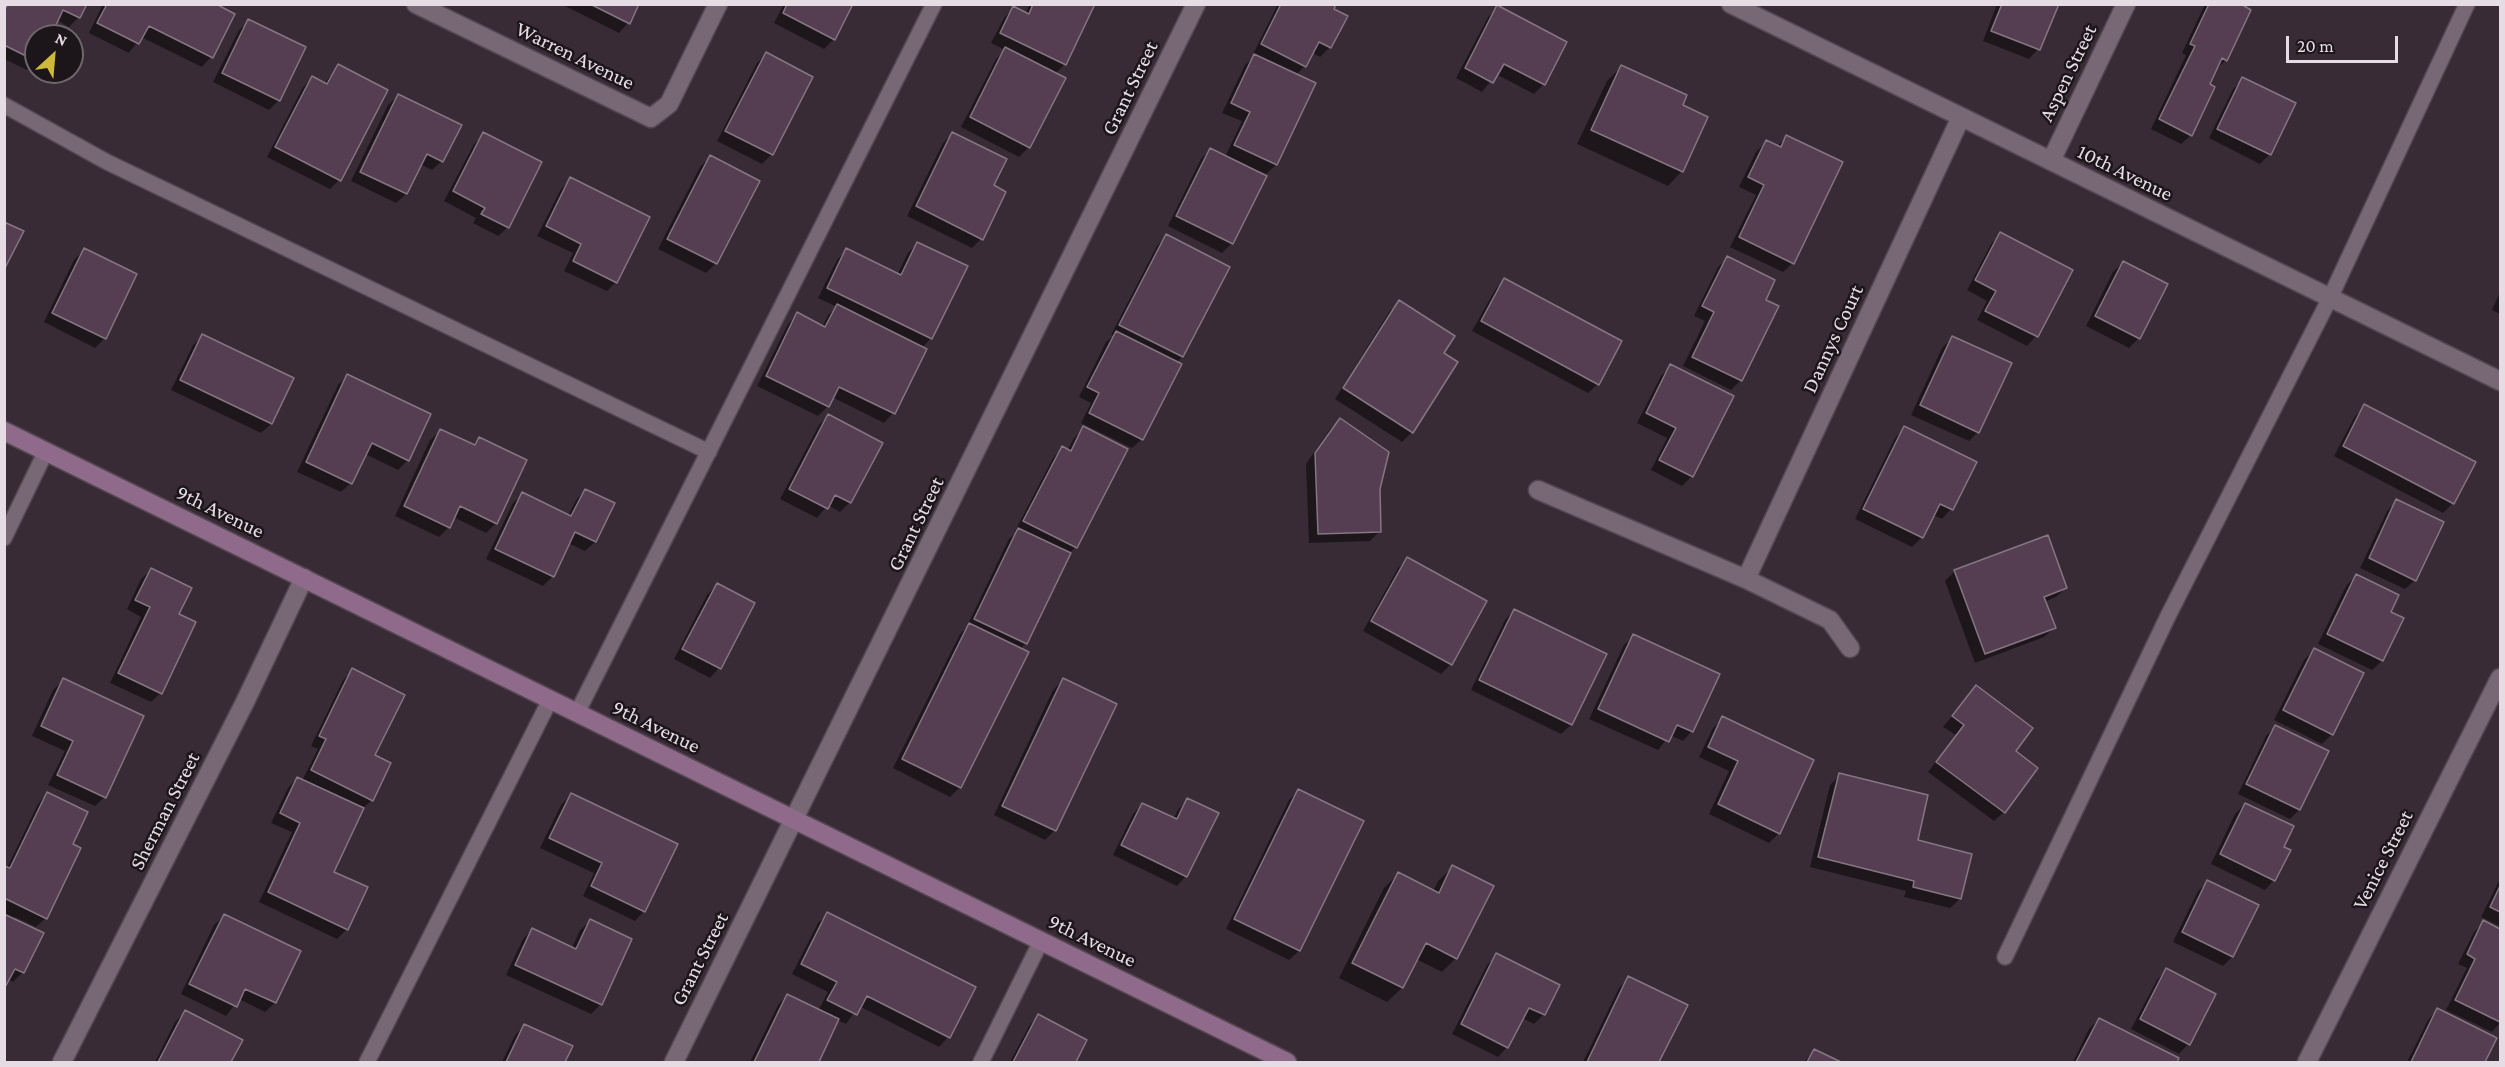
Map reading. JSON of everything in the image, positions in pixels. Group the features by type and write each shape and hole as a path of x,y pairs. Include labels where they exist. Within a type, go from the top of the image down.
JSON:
{"main road":[{"name":"9th Avenue","path":"4,431 1287,1062"}],"street":[{"name":"Warren Avenue","path":"416,4 651,118 669,104 718,4"},
{"name":"Grant Street","path":"674,1062 1196,4"},
{"name":"10th Avenue","path":"1731,4 2500,381"},
{"name":"Aspen Street","path":"2051,161 2126,4"},
{"name":"Dannys Court","path":"1746,579 1961,117"},
{"path":"1538,489 1746,579 1830,620 1850,648"},
{"name":"Sherman Street","path":"62,1062 245,702 304,578"},
{"name":"Venice Street","path":"2307,1062 2500,678"}],"lane":[{"path":"577,713 934,4"},
{"path":"2005,957 2168,616 2330,297 2467,4"},
{"path":"4,105 118,167 709,452"},
{"path":"4,538 46,451"},
{"path":"367,1062 550,700"},
{"path":"981,1062 1041,941"}],"building":[{"path":"8,4 87,4 80,18 63,10 57,24 24,24 24,55 4,45 4,11"},
{"path":"107,4 216,4 235,14 213,58 149,26 139,44 97,23"},
{"path":"590,4 639,4 630,24"},
{"path":"787,4 853,4 835,40 783,13"},
{"path":"1033,4 1095,4 1066,65 1000,33 1013,6 1029,14"},
{"path":"1281,4 1336,4 1334,9 1348,16 1331,48 1319,42 1306,67 1261,44"},
{"path":"2002,4 2059,4 2040,50 1991,31"},
{"path":"2209,4 2241,4 2251,10 2227,61 2222,58 2210,84 2215,87 2192,136 2159,119 2195,46 2190,44"},
{"path":"1497,5 1567,42 1545,85 1504,64 1493,83 1465,68"},
{"path":"248,19 306,47 280,101 222,73"},
{"path":"1005,47 1066,78 1030,148 970,117"},
{"path":"766,52 813,77 773,155 725,131"},
{"path":"1254,54 1316,83 1277,165 1234,145 1250,112 1231,103"},
{"path":"338,64 388,90 341,181 275,147 312,76 327,84"},
{"path":"1621,65 1687,95 1683,105 1708,117 1683,172 1591,130"},
{"path":"2242,77 2296,103 2271,155 2217,129"},
{"path":"398,94 462,125 443,162 427,154 407,194 360,172"},
{"path":"483,132 542,162 509,228 481,214 485,208 453,191"},
{"path":"952,132 1007,159 994,185 1006,192 983,240 916,206"},
{"path":"1786,135 1843,162 1794,264 1739,237 1764,185 1748,177 1766,140 1781,147"},
{"path":"1210,148 1267,176 1233,244 1176,216"},
{"path":"710,155 760,181 717,264 667,239"},
{"path":"570,177 650,217 617,283 573,261 581,244 546,226"},
{"path":"4,222 24,231 4,270"},
{"path":"2000,232 2073,270 2038,337 1985,311 1996,291 1975,280"},
{"path":"1166,234 1230,267 1183,357 1119,325"},
{"path":"917,242 968,266 932,339 827,288 846,248 901,275"},
{"path":"84,248 137,274 106,339 52,313"},
{"path":"1727,256 1775,280 1766,300 1779,306 1742,381 1692,357 1714,312 1702,306"},
{"path":"2123,261 2168,284 2140,339 2095,316"},
{"path":"1504,278 1622,341 1599,385 1481,321"},
{"path":"1399,300 1455,336 1444,353 1458,362 1413,433 1343,388"},
{"path":"837,304 927,349 895,414 839,387 829,407 766,376 797,312 825,327"},
{"path":"1116,331 1182,364 1143,440 1089,413 1099,393 1087,387"},
{"path":"202,334 294,378 272,424 180,380"},
{"path":"1952,336 2012,363 1979,433 1920,405"},
{"path":"1670,364 1734,396 1693,477 1659,460 1676,428 1646,413"},
{"path":"347,374 431,414 409,461 372,443 352,484 306,462"},
{"path":"2364,404 2476,462 2454,504 2343,446"},
{"path":"828,414 883,443 851,503 835,495 828,509 789,489"},
{"path":"1340,418 1389,452 1380,489 1381,532 1318,534 1315,453"},
{"path":"1083,426 1128,449 1077,548 1023,521 1062,446 1071,451"},
{"path":"1904,426 1977,462 1953,510 1940,504 1923,538 1863,509"},
{"path":"440,429 475,445 479,437 527,460 497,524 460,506 450,528 404,506"},
{"path":"585,489 615,503 596,542 575,532 554,577 495,549 522,492 571,516"},
{"path":"2396,499 2444,522 2416,581 2369,558"},
{"path":"1018,528 1071,553 1027,644 974,619"},
{"path":"2048,535 2067,588 2044,597 2056,628 1985,654 1954,570"},
{"path":"1407,557 1487,601 1452,665 1371,621"},
{"path":"151,568 192,588 179,614 196,622 162,694 118,673 150,607 135,600"},
{"path":"2356,574 2399,595 2391,612 2404,618 2383,661 2327,634"},
{"path":"717,583 755,603 721,669 682,649"},
{"path":"1514,609 1607,654 1572,725 1479,680"},
{"path":"969,623 1029,652 961,788 902,759"},
{"path":"1633,634 1720,674 1693,732 1677,725 1669,742 1598,709"},
{"path":"2314,648 2364,673 2333,735 2283,710"},
{"path":"352,668 405,695 375,755 391,763 373,801 311,770 326,739 319,736"},
{"path":"63,678 144,716 106,798 57,775 73,741 41,726"},
{"path":"1063,678 1117,704 1056,831 1002,806"},
{"path":"1976,685 2033,728 2016,751 2038,768 2005,813 1936,762 1964,725 1952,716"},
{"path":"1722,716 1814,760 1780,834 1718,804 1738,761 1708,747"},
{"path":"2275,725 2329,751 2300,810 2246,784"},
{"path":"1839,773 1928,795 1918,840 1972,854 1961,899 1913,887 1914,881 1818,857"},
{"path":"297,777 364,808 334,872 368,887 348,930 268,892 300,823 280,813"},
{"path":"1298,789 1364,821 1300,951 1234,919"},
{"path":"47,792 88,812 73,844 81,848 47,919 4,898 4,866 10,868"},
{"path":"571,793 678,844 645,912 591,886 602,863 549,838"},
{"path":"1187,798 1219,813 1187,877 1121,845 1142,803 1177,819"},
{"path":"2245,803 2294,826 2284,847 2291,850 2275,881 2220,854"},
{"path":"1452,865 1494,886 1457,959 1426,943 1403,988 1352,963 1398,872 1439,893"},
{"path":"2207,880 2259,905 2233,957 2182,932"},
{"path":"2500,886 2500,912 2490,907"},
{"path":"827,912 976,987 950,1038 867,996 857,1015 827,1000 837,982 801,964"},
{"path":"4,914 44,933 24,973 15,969 4,989"},
{"path":"224,914 301,951 276,1003 245,989 237,1007 189,984"},
{"path":"590,919 632,939 602,1005 515,965 532,928 576,949"},
{"path":"2483,920 2500,929 2500,1022 2455,1000 2475,959 2467,954"},
{"path":"1496,953 1560,985 1545,1015 1529,1008 1508,1048 1461,1024"},
{"path":"2166,968 2216,994 2190,1045 2140,1019"},
{"path":"1628,976 1688,1005 1659,1062 1587,1062"},
{"path":"787,994 839,1019 819,1062 754,1062"},
{"path":"2437,1008 2497,1038 2485,1062 2411,1062"},
{"path":"185,1010 243,1040 231,1062 158,1062"},
{"path":"1038,1014 1087,1040 1076,1062 1013,1062"},
{"path":"2099,1018 2179,1058 2177,1062 2076,1062"},
{"path":"524,1024 573,1046 565,1062 506,1062"},
{"path":"1814,1049 1841,1062 1807,1062"}]}
